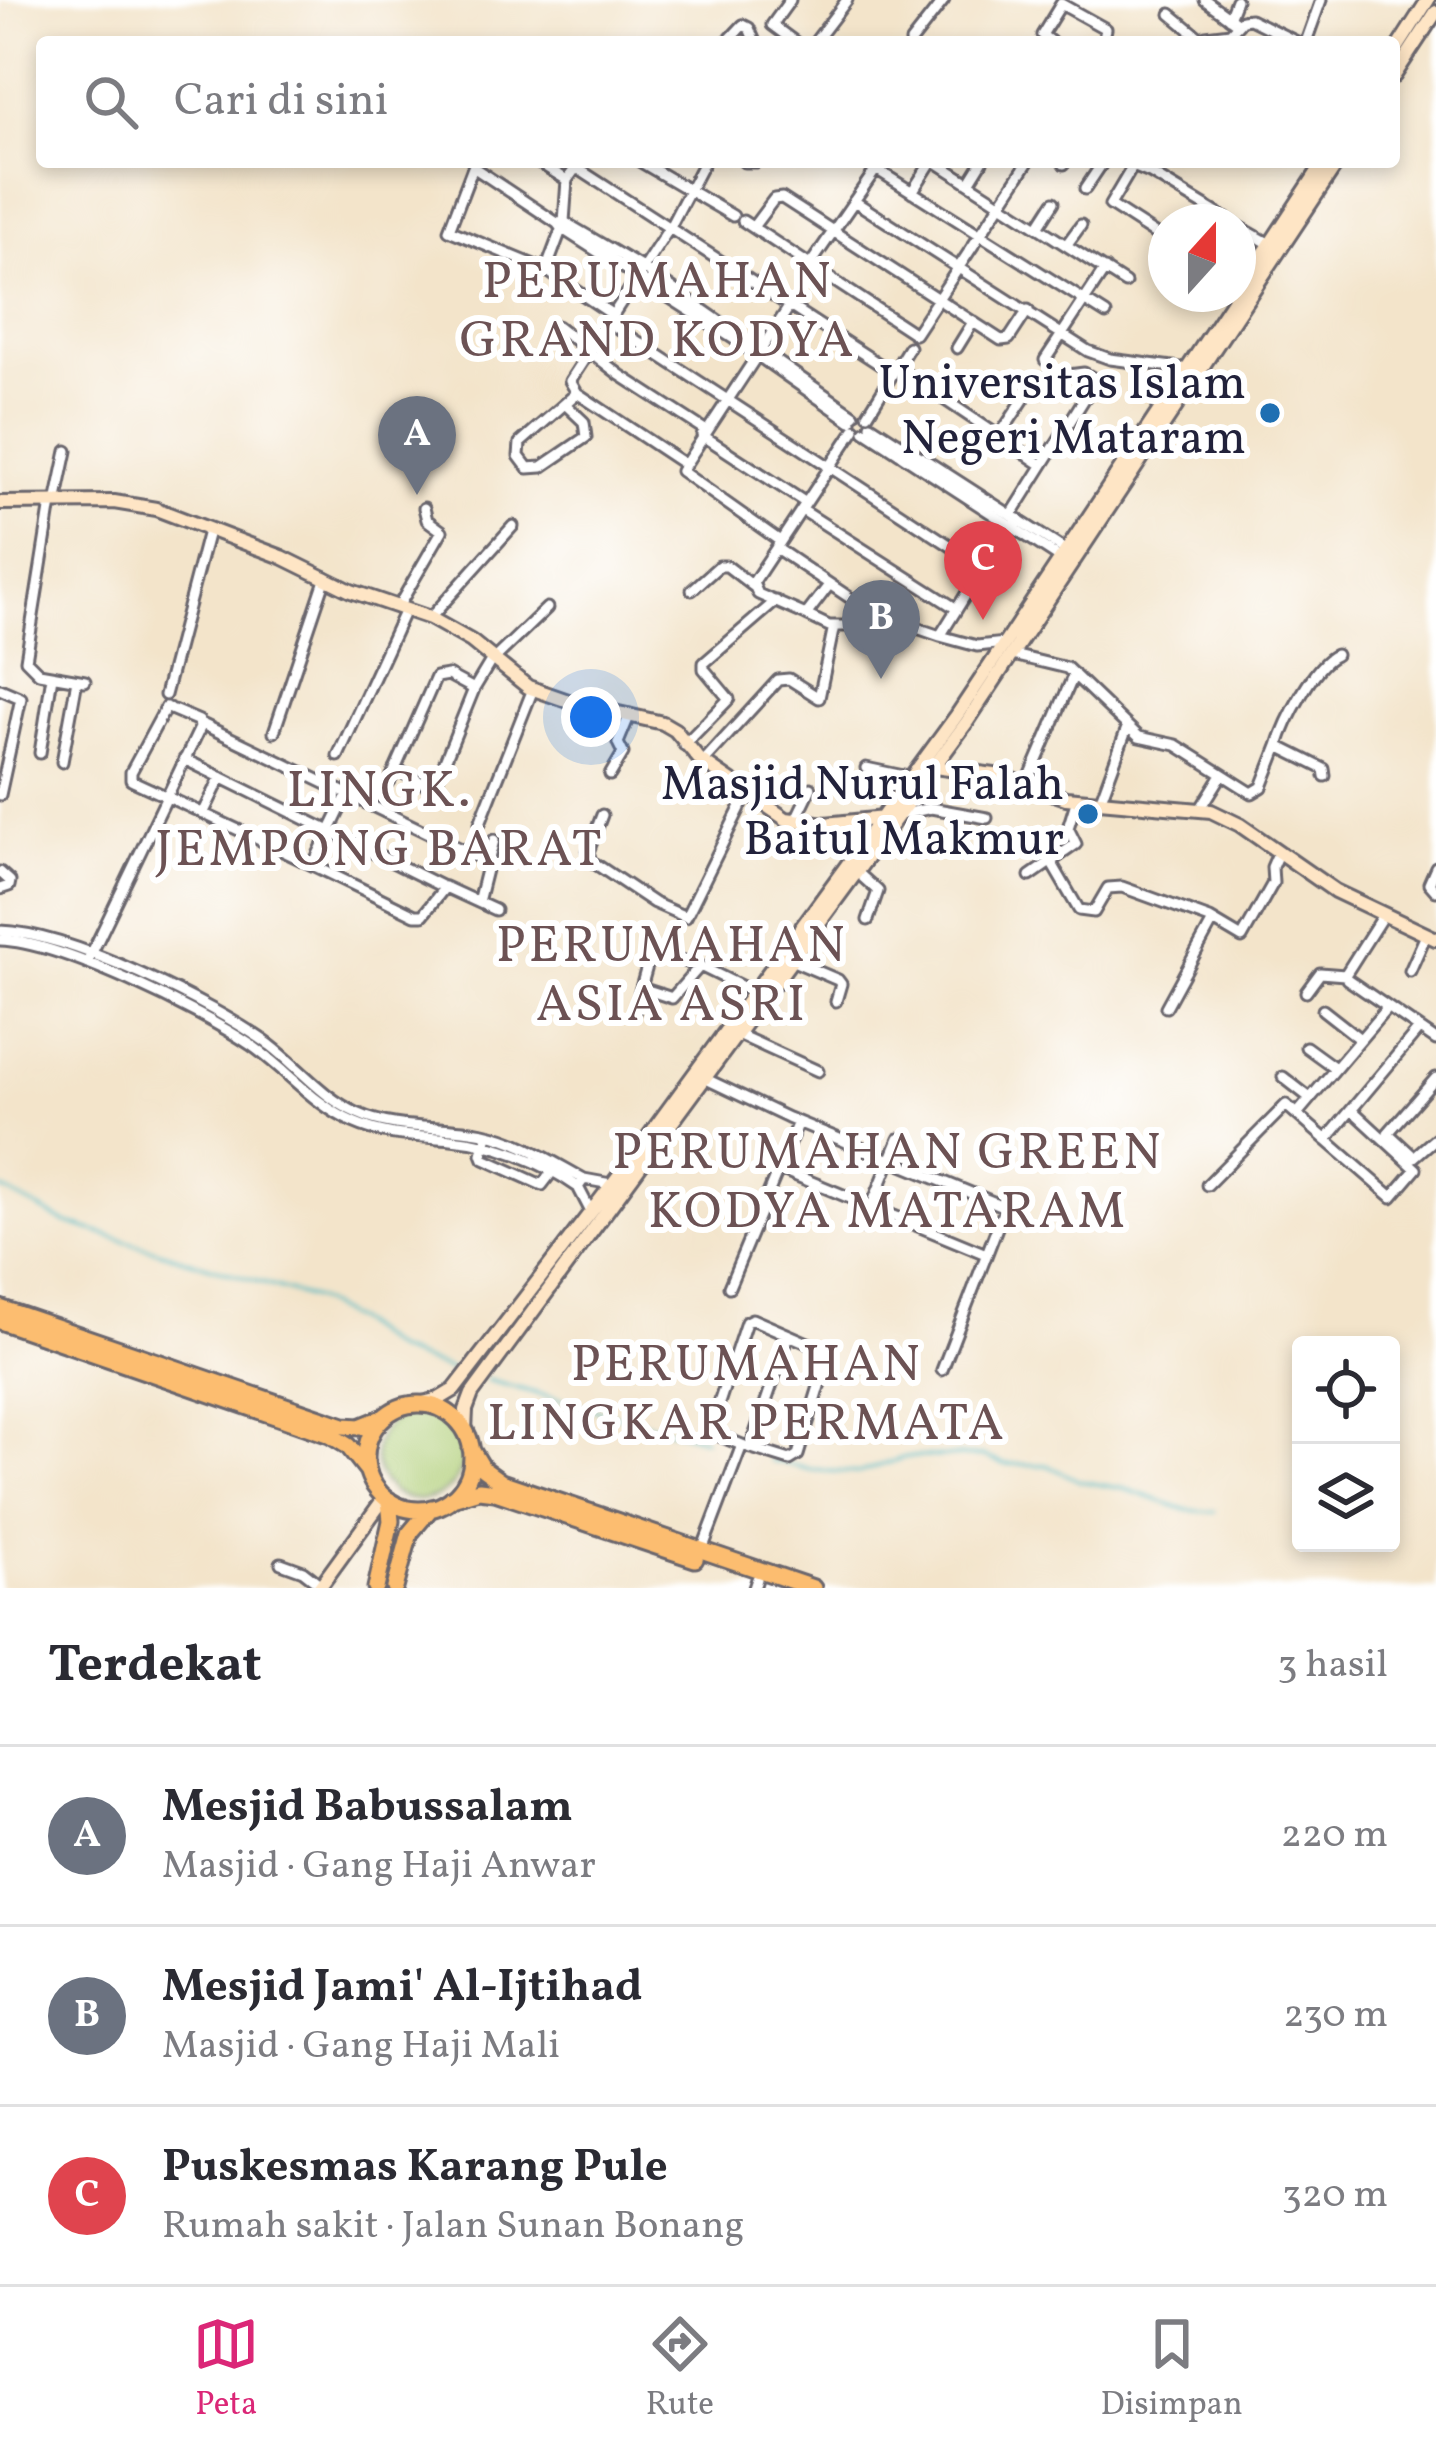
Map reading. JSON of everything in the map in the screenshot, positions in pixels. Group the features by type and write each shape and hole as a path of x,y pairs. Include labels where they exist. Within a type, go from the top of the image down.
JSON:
{"highway":[{"path":"0,1308 344,1426 360,1427 393,1410 419,1404 450,1414 465,1431 483,1469 497,1480 756,1584 783,1588"},
{"path":"0,1321 330,1435 348,1446 387,1499 391,1520 376,1588"},
{"path":"367,1470 368,1442 382,1418"},
{"path":"452,1498 468,1476 471,1449"},
{"path":"395,1588 410,1533 431,1508 487,1490 702,1550 813,1588"},
{"path":"387,1499 402,1507 431,1508"}],"main road":[{"path":"1400,64 1428,0"},
{"path":"1400,46 1436,12"},
{"path":"1256,265 1292,221 1321,168"},
{"path":"419,1404 448,1395 462,1380 591,1212 706,1079 753,992 934,767 1292,221 1332,168"},
{"path":"1040,604 1066,556 1101,511 1226,312"},
{"path":"0,503 55,500 146,506 430,618 471,640 533,689 669,727 703,763 795,821 825,824 884,818"},
{"path":"465,1431 466,1410 482,1380 609,1195 791,960 860,863 884,818 962,719"},
{"path":"934,767 1003,776 1078,800 1202,808 1231,820 1335,891 1431,937"},
{"path":"327,1577 387,1499"}],"street":[{"path":"787,36 772,25 790,0"},
{"path":"820,36 847,0"},
{"path":"916,36 944,0"},
{"path":"1205,0 1234,21 1258,20 1289,36"},
{"path":"1216,36 1230,33 1236,0"},
{"path":"1304,36 1321,0"},
{"path":"1043,36 1063,4 1106,29 1104,36"},
{"path":"1171,14 1194,36"},
{"path":"732,36 739,26 749,28 752,36"},
{"path":"472,168 449,230 546,270 830,469 982,567"},
{"path":"480,168 1066,556"},
{"path":"548,168 567,180"},
{"path":"546,270 561,224 567,180 577,168"},
{"path":"583,168 789,308 1042,465"},
{"path":"652,168 743,221 915,334 1024,168"},
{"path":"684,464 570,384 587,350 670,227 701,168"},
{"path":"811,266 877,168"},
{"path":"883,168 912,192 1106,314"},
{"path":"912,192 930,168"},
{"path":"944,168 1125,283"},
{"path":"969,183 978,168"},
{"path":"1085,189 1099,168"},
{"path":"1132,168 1110,204 1148,229"},
{"path":"1138,168 1192,204"},
{"path":"1150,173 1153,168"},
{"path":"743,221 780,197 1006,341 1028,310"},
{"path":"854,201 1088,350 1110,359 1188,369"},
{"path":"1038,227 1054,202"},
{"path":"1067,244 1081,224"},
{"path":"1256,236 1270,244"},
{"path":"1045,360 1105,269"},
{"path":"789,308 681,472 830,585 902,626"},
{"path":"957,347 974,322"},
{"path":"557,326 804,506 957,609"},
{"path":"908,347 755,582 758,594 833,626 944,631 977,646 1010,649 1057,663 1141,739 1157,739 1185,750 1221,776 1257,793 1288,720 1320,663 1336,655"},
{"path":"944,631 1015,520 1042,465 1091,388 1091,378 1084,373 1037,379 1000,435"},
{"path":"565,404 584,422 586,437 542,467 528,468 519,456 520,443 565,404 578,393"},
{"path":"62,762 81,680 39,673 26,660 67,451"},
{"path":"338,755 402,609 442,532 427,520 424,508"},
{"path":"430,618 513,526"},
{"path":"165,695 208,531"},
{"path":"692,590 723,566 755,582"},
{"path":"274,732 326,577"},
{"path":"806,615 830,585"},
{"path":"684,745 729,700 705,671 704,663 776,601"},
{"path":"395,769 427,785 436,783 475,689 493,660 547,608"},
{"path":"703,763 778,680 789,679 819,698 833,626"},
{"path":"1026,786 1074,674"},
{"path":"390,781 436,677 448,675 475,689"},
{"path":"40,753 52,676"},
{"path":"0,689 20,695 0,795"},
{"path":"481,823 533,689"},
{"path":"443,887 421,917 131,780 131,772 164,708 175,708 488,862"},
{"path":"610,775 623,753 618,743 630,714"},
{"path":"89,958 200,723"},
{"path":"0,724 16,728"},
{"path":"1101,799 1127,728"},
{"path":"1279,746 1324,770 1325,776"},
{"path":"184,759 494,910"},
{"path":"866,768 913,778"},
{"path":"1202,808 1221,776"},
{"path":"203,814 221,777"},
{"path":"795,821 811,788"},
{"path":"313,866 348,793"},
{"path":"602,815 588,852 591,861 677,916 688,915 747,794"},
{"path":"1030,876 1053,866 1076,843 1068,828 1078,800"},
{"path":"899,815 931,808 987,818"},
{"path":"478,902 494,840"},
{"path":"1053,866 1079,910 1089,914 1114,886 1244,937 1273,883 1272,867 1279,850"},
{"path":"860,863 878,891 868,920"},
{"path":"1436,868 1430,885 1436,891"},
{"path":"0,872 10,881 0,889"},
{"path":"872,909 889,915"},
{"path":"1347,975 1383,915"},
{"path":"1166,1007 1213,921"},
{"path":"0,931 29,932 230,1026 276,1050 348,1109 409,1132 487,1139 551,1159 581,1183 591,1212"},
{"path":"1410,971 1431,937"},
{"path":"0,940 89,958"},
{"path":"634,1013 649,959 655,954 700,967 753,992"},
{"path":"791,960 838,980 841,990 836,1001"},
{"path":"641,988 672,998 700,967"},
{"path":"1306,992 1320,973 1347,975 1436,1040"},
{"path":"1297,1114 1387,1008"},
{"path":"1323,1010 1360,1039"},
{"path":"1326,1140 1419,1030"},
{"path":"733,1032 818,1071"},
{"path":"1306,1047 1335,1068"},
{"path":"1283,1077 1310,1098"},
{"path":"1436,1078 1388,1133 1414,1157 1436,1138"},
{"path":"706,1079 1006,1211 941,1370"},
{"path":"1207,1184 1282,1106 1392,1197 1415,1168 1352,1111"},
{"path":"729,1287 798,1122"},
{"path":"487,1139 609,1195"},
{"path":"487,1139 484,1160 542,1185 553,1172"},
{"path":"863,1227 899,1139"},
{"path":"524,1178 532,1162"},
{"path":"780,1169 986,1254"},
{"path":"752,1319 826,1351 828,1357 797,1455 790,1460 746,1447 716,1435 711,1427 746,1322 752,1319"},
{"path":"702,1550 790,1335"},
{"path":"281,1563 327,1577"}],"green space":[{"path":"419,1412 436,1415 450,1425 460,1439 460,1473 450,1487 436,1497 419,1500 402,1497 388,1487 378,1473 375,1456 378,1439 388,1425 402,1415"}],"waterway":[{"path":"0,1188 64,1222 314,1299 395,1351 460,1373"},
{"path":"487,1380 705,1439"},
{"path":"770,1460 812,1470 858,1473 906,1457 982,1456 1005,1464 1047,1465 1080,1481 1125,1489 1187,1510 1215,1512"}],"place":[{"name":"Universitas Islam Negeri Mataram","path":"1270,413"},
{"name":"Mesjid Babussalam","path":"417,495"},
{"name":"Puskesmas Karang Pule","path":"983,620"},
{"name":"Mesjid Jami' Al-Ijtihad","path":"881,679"},
{"name":"Masjid Nurul Falah Baitul Makmur","path":"1088,814"}],"district":[{"name":"PERUMAHAN GRAND KODYA","path":"658,312"},
{"name":"LINGK. JEMPONG BARAT","path":"380,821"},
{"name":"PERUMAHAN ASIA ASRI","path":"672,976"},
{"name":"PERUMAHAN GREEN KODYA MATARAM","path":"888,1183"},
{"name":"PERUMAHAN LINGKAR PERMATA","path":"747,1395"}]}
